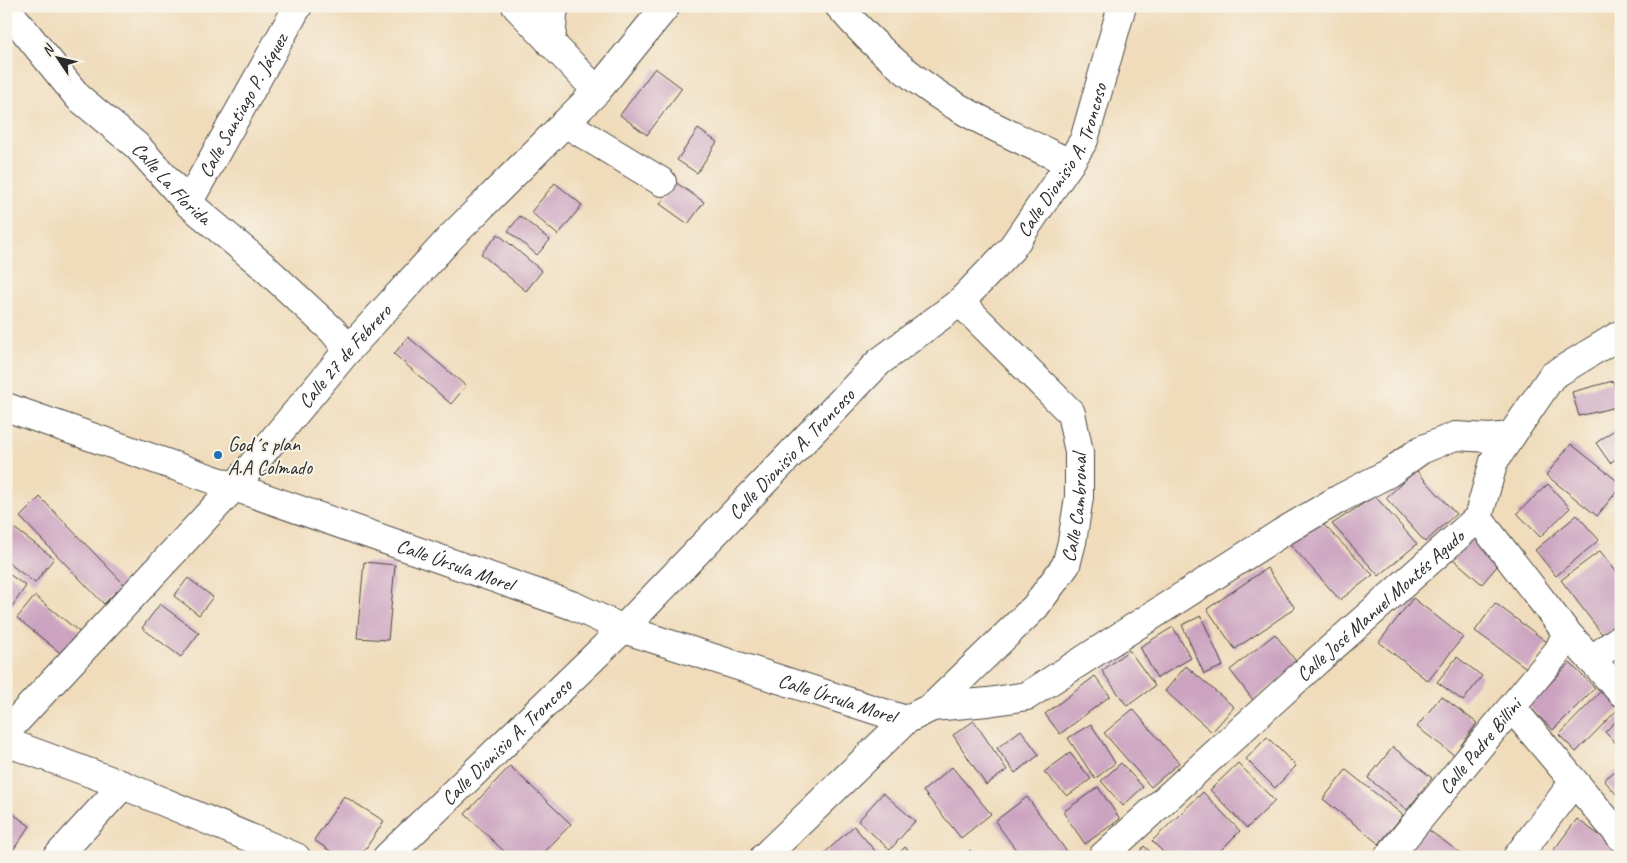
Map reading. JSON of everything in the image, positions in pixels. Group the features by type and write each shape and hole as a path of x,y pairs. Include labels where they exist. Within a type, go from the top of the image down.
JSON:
{"street":[{"name":"Calle Santiago P. Jáquez","path":"188,203 298,6"},
{"path":"516,6 597,91"},
{"path":"551,44 552,14 555,6"},
{"name":"Calle 27 de Febrero","path":"6,732 234,487 348,350 452,237 597,91 666,6"},
{"path":"839,6 858,28 908,74 967,112 1070,164"},
{"name":"Calle Dionisio A. Troncoso","path":"388,857 623,629 879,362 960,302 1011,249 1070,164 1084,140 1122,6"},
{"name":"Calle La Florida","path":"6,8 78,98 137,146 188,203 269,271 333,331 348,350"},
{"path":"565,123 662,182"},
{"name":"Calle Cambronal","path":"932,707 1035,607 1066,565 1080,497 1079,452 1070,413 960,302"},
{"name":"Calle José Manuel Montés Agudo","path":"1102,857 1310,667 1478,518 1494,460 1552,376 1621,334"},
{"name":"Calle Úrsula Morel","path":"6,407 574,606 623,629 906,720"},
{"path":"764,857 906,720 932,707 1027,696 1281,533 1339,499 1389,473 1421,450 1455,436 1490,438 1511,436"},
{"path":"1478,518 1568,633 1621,692"},
{"name":"Calle Padre Billini","path":"1388,857 1558,651 1568,633"},
{"path":"1591,660 1621,638"},
{"path":"1512,708 1621,837"},
{"path":"6,742 123,785 296,857"},
{"path":"1517,857 1574,782"},
{"path":"57,857 123,785"}],"building":[{"path":"655,68 682,88 647,135 620,115"},
{"path":"698,129 717,142 697,173 677,160"},
{"path":"675,182 704,202 688,224 660,204"},
{"path":"555,183 582,205 558,235 531,212"},
{"path":"520,216 550,240 537,255 508,231"},
{"path":"498,234 542,271 526,291 481,254"},
{"path":"408,337 466,386 451,404 394,354"},
{"path":"1613,381 1620,406 1579,416 1572,392"},
{"path":"1621,425 1621,455 1610,463 1596,443"},
{"path":"1571,444 1621,484 1597,516 1546,475"},
{"path":"1416,470 1456,514 1425,542 1386,498"},
{"path":"1548,484 1570,508 1540,537 1517,513"},
{"path":"1375,496 1417,544 1379,576 1332,524"},
{"path":"40,497 124,584 104,604 20,517"},
{"path":"1577,515 1599,540 1556,576 1535,550"},
{"path":"6,522 54,558 35,583 6,561"},
{"path":"1321,522 1373,575 1340,600 1289,543"},
{"path":"1475,534 1504,558 1482,584 1453,559"},
{"path":"1600,551 1621,578 1621,626 1605,638 1561,580"},
{"path":"364,562 395,565 388,640 357,638"},
{"path":"1267,568 1295,608 1235,649 1207,609"},
{"path":"6,572 26,586 11,608 6,605"},
{"path":"188,578 213,597 199,615 174,596"},
{"path":"35,596 82,634 64,656 17,618"},
{"path":"1413,598 1463,637 1428,681 1379,642"},
{"path":"1495,603 1547,642 1528,669 1475,631"},
{"path":"160,604 199,633 181,657 142,628"},
{"path":"1201,616 1223,666 1204,674 1182,625"},
{"path":"1173,627 1191,658 1157,678 1140,647"},
{"path":"1275,634 1298,664 1253,700 1230,670"},
{"path":"1129,650 1155,686 1127,706 1102,671"},
{"path":"1457,657 1482,676 1463,701 1437,682"},
{"path":"1570,663 1595,688 1553,730 1528,706"},
{"path":"1186,666 1234,707 1212,732 1165,691"},
{"path":"1095,676 1110,696 1060,734 1045,714"},
{"path":"1604,688 1621,706 1576,752 1559,735"},
{"path":"1441,696 1477,723 1454,755 1417,727"},
{"path":"1133,709 1179,763 1151,787 1104,733"},
{"path":"1621,716 1621,749 1605,732"},
{"path":"974,721 1007,770 986,785 953,735"},
{"path":"1091,724 1115,763 1095,779 1068,738"},
{"path":"1021,730 1039,755 1015,773 997,748"},
{"path":"1267,737 1296,766 1275,788 1246,759"},
{"path":"1393,747 1432,778 1407,810 1368,778"},
{"path":"1070,753 1091,779 1067,796 1044,772"},
{"path":"1121,763 1143,787 1123,806 1101,781"},
{"path":"1238,763 1275,801 1247,828 1210,790"},
{"path":"510,766 571,824 540,857 510,857 465,814"},
{"path":"1621,766 1621,800 1604,780"},
{"path":"952,767 991,814 961,838 923,791"},
{"path":"1346,770 1403,815 1379,844 1323,799"},
{"path":"1098,787 1120,819 1085,844 1063,812"},
{"path":"1203,792 1240,831 1214,857 1168,857 1152,841"},
{"path":"883,793 915,821 890,850 858,821"},
{"path":"344,796 384,821 360,857 339,857 314,840"},
{"path":"1027,797 1070,856 1021,857 995,821"},
{"path":"6,809 30,826 13,850 6,846"},
{"path":"1577,819 1620,850 1614,857 1552,857 1550,855"},
{"path":"854,826 880,857 820,857"},
{"path":"1423,826 1466,857 1401,857"},
{"path":"1144,846 1156,857 1136,857"},
{"path":"905,847 914,857 895,857"},
{"path":"970,850 976,857 963,857"}],"place":[{"name":"God´s plan A.A Colmado","path":"218,455"}]}
